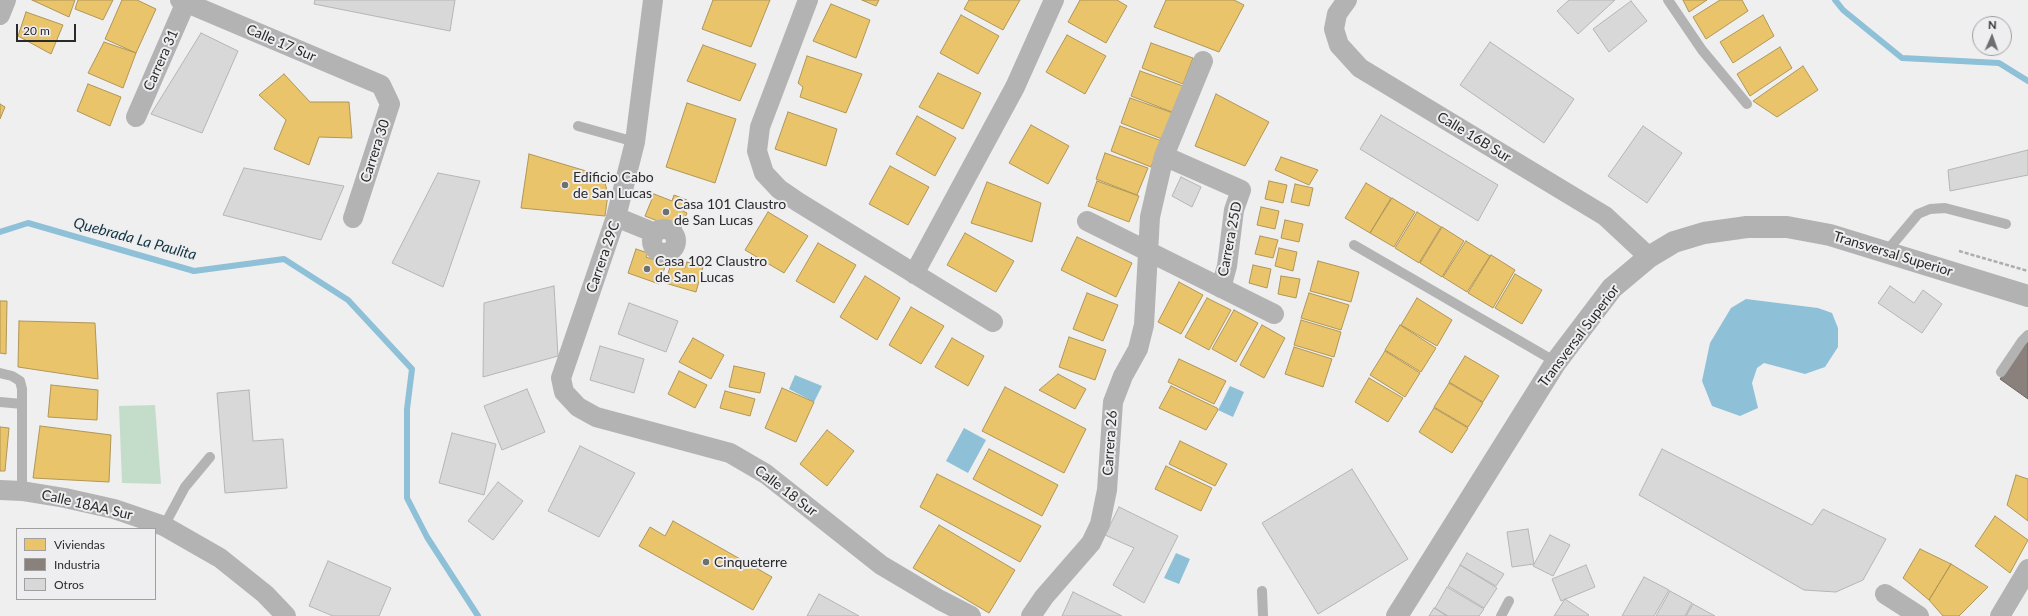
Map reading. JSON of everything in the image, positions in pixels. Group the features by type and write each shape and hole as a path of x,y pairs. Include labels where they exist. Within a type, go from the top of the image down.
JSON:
{"main road":[{"name":"Transversal Superior","path":"1397,616 1556,362 1612,288 1649,257 1674,242 1704,233 1747,227 1794,228 1830,235 2028,296"}],"street":[{"path":"0,15 6,0"},
{"name":"Carrera 29C","path":"564,392 561,378 616,217 635,142 654,0"},
{"path":"808,0 760,127 757,150 764,173 779,189 798,202 993,322"},
{"path":"914,274 1015,87 1054,0"},
{"name":"Calle 16B Sur","path":"1347,0 1337,14 1334,29 1339,45 1360,68 1605,216 1649,257"},
{"name":"Calle 17 Sur","path":"183,1 381,85"},
{"name":"Carrera 31","path":"136,117 183,1"},
{"name":"Carrera 26","path":"1031,616 1044,597 1091,543 1100,524 1107,490 1113,402 1123,376 1138,349 1144,325 1150,217 1164,156 1203,61"},
{"name":"Carrera 30","path":"353,218 390,104 381,85"},
{"name":"Carrera 25D","path":"1164,156 1240,190 1234,210 1227,266 1221,288"},
{"path":"616,217 655,232"},
{"path":"1087,222 1274,314"},
{"name":"Calle 18 Sur","path":"564,392 578,407 596,417 730,454 766,474 881,565 940,600 971,616"},
{"name":"Calle 18AA Sur","path":"0,490 22,491 114,509 164,526 220,558 265,594 286,616"},
{"path":"2000,616 2028,569"},
{"path":"1884,594 1919,616"}],"lane":[{"path":"1668,0 1702,50 1747,104"},
{"path":"578,126 635,142"},
{"path":"1886,252 1918,214 1930,209 1945,208 2006,224"},
{"path":"1354,245 1556,362"},
{"path":"2001,372 2022,341 2028,335"},
{"path":"0,373 12,376 20,381 22,389 22,491"},
{"path":"0,402 22,404"},
{"path":"164,526 184,487 210,457"},
{"path":"1262,591 1263,616"},
{"path":"1501,616 1509,601"}],"path":[{"path":"1953,249 2028,271"}],"green space":[{"path":"155,405 161,484 122,483 119,406"}],"water":[{"path":"1746,299 1818,308 1832,313 1838,328 1838,347 1825,367 1805,374 1764,363 1757,368 1752,383 1758,408 1740,416 1712,406 1702,381 1710,343 1731,308"},
{"path":"795,375 822,386 814,402 789,389"},
{"path":"1230,386 1244,392 1233,417 1218,410"},
{"path":"964,428 986,440 968,473 946,461"},
{"path":"1176,553 1190,559 1179,584 1164,578"}],"building: Viviendas":[{"path":"32,0 75,0 69,17"},
{"path":"78,0 113,0 103,20 75,9"},
{"path":"122,0 137,0 156,9 136,53 105,39"},
{"path":"713,0 770,0 751,47 702,29"},
{"path":"862,0 879,0 876,6"},
{"path":"969,0 1020,0 1003,30 964,9"},
{"path":"1080,0 1117,0 1127,6 1106,43 1068,22"},
{"path":"1166,0 1234,0 1244,5 1219,52 1154,27"},
{"path":"1683,0 1707,0 1689,12"},
{"path":"1720,0 1742,0 1748,11 1706,39 1693,17"},
{"path":"831,4 870,20 856,58 813,41"},
{"path":"26,12 63,25 51,54 18,36"},
{"path":"961,15 999,36 978,74 940,53"},
{"path":"1763,15 1774,36 1733,63 1720,42"},
{"path":"1067,35 1106,56 1085,94 1046,72"},
{"path":"104,42 136,53 123,88 88,73"},
{"path":"1151,43 1193,58 1183,84 1142,68"},
{"path":"703,45 756,64 740,101 687,81"},
{"path":"1780,47 1792,68 1750,96 1737,74"},
{"path":"807,56 862,74 846,113 800,97 803,87 798,83"},
{"path":"1803,66 1818,90 1777,117 1753,101"},
{"path":"1140,71 1183,86 1172,112 1131,96"},
{"path":"938,73 981,93 963,129 919,107"},
{"path":"284,74 310,102 349,102 352,138 319,137 309,165 274,149 286,120 259,95"},
{"path":"88,84 121,97 110,126 77,111"},
{"path":"1216,94 1269,122 1245,166 1195,146"},
{"path":"1130,98 1173,113 1162,139 1121,123"},
{"path":"687,103 736,119 715,183 666,167"},
{"path":"0,104 5,107 0,119"},
{"path":"788,112 837,129 826,166 775,149"},
{"path":"917,116 956,138 935,176 896,154"},
{"path":"1031,125 1069,146 1048,184 1009,163"},
{"path":"1120,126 1162,141 1151,167 1111,151"},
{"path":"1105,153 1148,168 1137,195 1096,179"},
{"name":"Edificio Cabo de San Lucas","path":"529,154 603,176 608,194 605,216 521,208"},
{"path":"1281,157 1318,170 1309,185 1275,170"},
{"path":"890,166 929,187 908,225 869,204"},
{"path":"1097,181 1139,196 1129,222 1088,206"},
{"path":"1269,181 1287,185 1283,203 1265,199"},
{"path":"987,182 1041,203 1032,242 971,223"},
{"path":"1366,183 1391,198 1370,233 1345,218"},
{"path":"1295,184 1313,188 1309,206 1291,202"},
{"name":"Casa 101 Claustro de San Lucas","path":"654,194 672,201 674,195 687,200 683,211 687,213 680,230 645,216"},
{"path":"1392,198 1415,212 1394,247 1370,233"},
{"path":"1261,207 1279,211 1275,229 1257,225"},
{"path":"768,212 808,236 784,273 745,250"},
{"path":"1417,212 1441,227 1419,263 1395,248"},
{"path":"1285,220 1303,224 1299,242 1281,238"},
{"path":"1442,227 1464,241 1442,277 1420,263"},
{"path":"965,233 1014,261 996,292 947,265"},
{"path":"1260,236 1278,240 1273,258 1255,254"},
{"path":"1077,237 1132,263 1116,297 1061,270"},
{"path":"1466,241 1490,256 1467,292 1443,277"},
{"path":"818,243 856,265 834,303 796,281"},
{"path":"1279,248 1297,252 1293,271 1275,266"},
{"name":"Casa 102 Claustro de San Lucas","path":"636,249 648,253 646,257 666,264 659,284 628,273"},
{"path":"1491,255 1515,270 1493,308 1468,293"},
{"path":"1318,261 1359,272 1351,302 1310,291"},
{"path":"687,262 703,267 696,292 665,283 671,264 685,268"},
{"path":"1253,265 1271,269 1267,288 1249,283"},
{"path":"1515,274 1542,290 1522,324 1495,308"},
{"path":"865,276 900,298 877,340 840,317"},
{"path":"1281,276 1300,279 1296,298 1278,294"},
{"path":"1179,282 1203,295 1181,334 1158,322"},
{"path":"1087,293 1118,305 1103,341 1073,329"},
{"path":"1309,293 1349,305 1341,330 1301,318"},
{"path":"1207,298 1231,310 1209,350 1185,337"},
{"path":"1417,298 1452,320 1437,346 1401,325"},
{"path":"0,301 7,301 6,354 0,353"},
{"path":"911,307 944,326 921,364 889,345"},
{"path":"1234,310 1258,323 1236,362 1212,349"},
{"path":"1301,320 1341,332 1334,357 1294,345"},
{"path":"19,321 95,323 98,379 18,367"},
{"path":"1262,325 1285,338 1264,378 1240,365"},
{"path":"1400,325 1436,348 1421,372 1385,350"},
{"path":"1069,337 1106,350 1095,380 1059,367"},
{"path":"693,338 724,355 711,379 679,362"},
{"path":"952,338 984,356 968,386 935,367"},
{"path":"1294,347 1332,359 1323,387 1285,374"},
{"path":"1385,351 1420,373 1405,397 1370,375"},
{"path":"1465,356 1499,376 1483,402 1449,382"},
{"path":"1179,359 1226,381 1214,404 1168,382"},
{"path":"734,366 765,373 760,393 729,387"},
{"path":"679,371 707,385 695,408 668,394"},
{"path":"1058,374 1086,389 1075,409 1039,390"},
{"path":"1369,378 1403,398 1388,422 1355,402"},
{"path":"1449,383 1483,403 1468,427 1434,407"},
{"path":"51,385 98,390 97,420 48,417"},
{"path":"1171,386 1217,408 1218,410 1206,430 1159,408"},
{"path":"1005,387 1086,429 1064,473 982,431"},
{"path":"782,388 814,402 796,442 765,428"},
{"path":"725,391 755,399 750,416 720,408"},
{"path":"1434,408 1468,428 1452,453 1419,432"},
{"path":"40,426 111,435 109,482 33,478"},
{"path":"0,427 9,428 5,471 0,471"},
{"path":"827,430 854,451 827,486 800,464"},
{"path":"1180,441 1227,464 1215,486 1169,464"},
{"path":"989,449 1058,485 1042,516 973,479"},
{"path":"1166,466 1212,488 1201,511 1155,489"},
{"path":"937,474 1041,526 1020,562 920,507"},
{"path":"2016,475 2028,479 2028,521 2007,505"},
{"path":"1995,516 2028,540 2010,573 1975,546"},
{"name":"Cinqueterre","path":"673,521 772,577 753,610 639,546 650,527 665,536"},
{"path":"939,525 1015,570 989,613 913,568"},
{"path":"1920,549 1951,564 1929,600 1903,578"},
{"path":"1951,564 1988,587 1959,616 1943,616 1929,600"}],"building: Industria":[{"path":"2028,341 2028,399 2000,379"}],"building: Otros":[{"path":"315,0 455,0 450,31 314,4"},
{"path":"1569,0 1615,0 1578,34 1557,11"},
{"path":"1631,1 1647,21 1609,52 1593,29"},
{"path":"201,33 238,51 202,133 151,114"},
{"path":"1490,42 1574,99 1544,143 1460,85"},
{"path":"1381,115 1498,185 1478,221 1360,149"},
{"path":"1643,126 1682,153 1647,203 1608,176"},
{"path":"2028,150 2028,175 1950,191 1948,170"},
{"path":"244,168 344,186 321,240 223,215"},
{"path":"438,173 480,181 443,287 392,263"},
{"path":"1181,177 1201,187 1192,207 1172,196"},
{"path":"554,286 558,356 483,377 484,303"},
{"path":"1890,286 1914,303 1923,290 1942,304 1922,333 1878,303"},
{"path":"629,303 678,321 666,352 618,334"},
{"path":"600,346 644,359 634,393 590,380"},
{"path":"527,389 545,432 502,450 484,406"},
{"path":"249,390 253,441 283,439 287,488 225,493 217,393"},
{"path":"452,433 496,444 484,495 439,483"},
{"path":"580,446 635,473 599,537 548,511"},
{"path":"1662,449 1812,525 1823,509 1886,539 1863,580 1836,592 1804,590 1639,495"},
{"path":"1352,469 1408,559 1318,614 1262,523"},
{"path":"498,482 523,501 493,540 468,521"},
{"path":"1119,507 1178,536 1144,603 1113,585 1134,548 1105,535"},
{"path":"1528,529 1534,564 1512,567 1507,532"},
{"path":"1550,535 1570,545 1553,576 1533,566"},
{"path":"1467,553 1504,574 1496,586 1460,565"},
{"path":"328,561 391,588 379,616 333,616 309,606"},
{"path":"1460,565 1497,588 1484,608 1448,586"},
{"path":"1586,565 1595,587 1561,601 1552,579"},
{"path":"1644,577 1669,590 1654,616 1622,616"},
{"path":"1447,587 1484,609 1479,616 1448,616 1435,608"},
{"path":"1670,591 1692,603 1685,616 1656,616"},
{"path":"1073,592 1122,616 1062,616"},
{"path":"819,594 859,616 807,616"},
{"path":"1565,599 1589,615 1554,616"},
{"path":"1693,604 1715,616 1686,616"},
{"path":"1434,608 1447,616 1429,616"}],"waterway":[{"path":"1835,0 1843,10 1902,58 1999,63 2028,81"},
{"name":"Quebrada La Paulita","path":"0,232 28,223 194,271 284,259 348,300 412,369 407,409 407,498 427,537 478,616"}],"place":[{"name":"Edificio Cabo de San Lucas","path":"565,185"},
{"name":"Casa 101 Claustro de San Lucas","path":"666,212"},
{"name":"Casa 102 Claustro de San Lucas","path":"647,269"},
{"name":"Cinqueterre","path":"706,562"}]}
